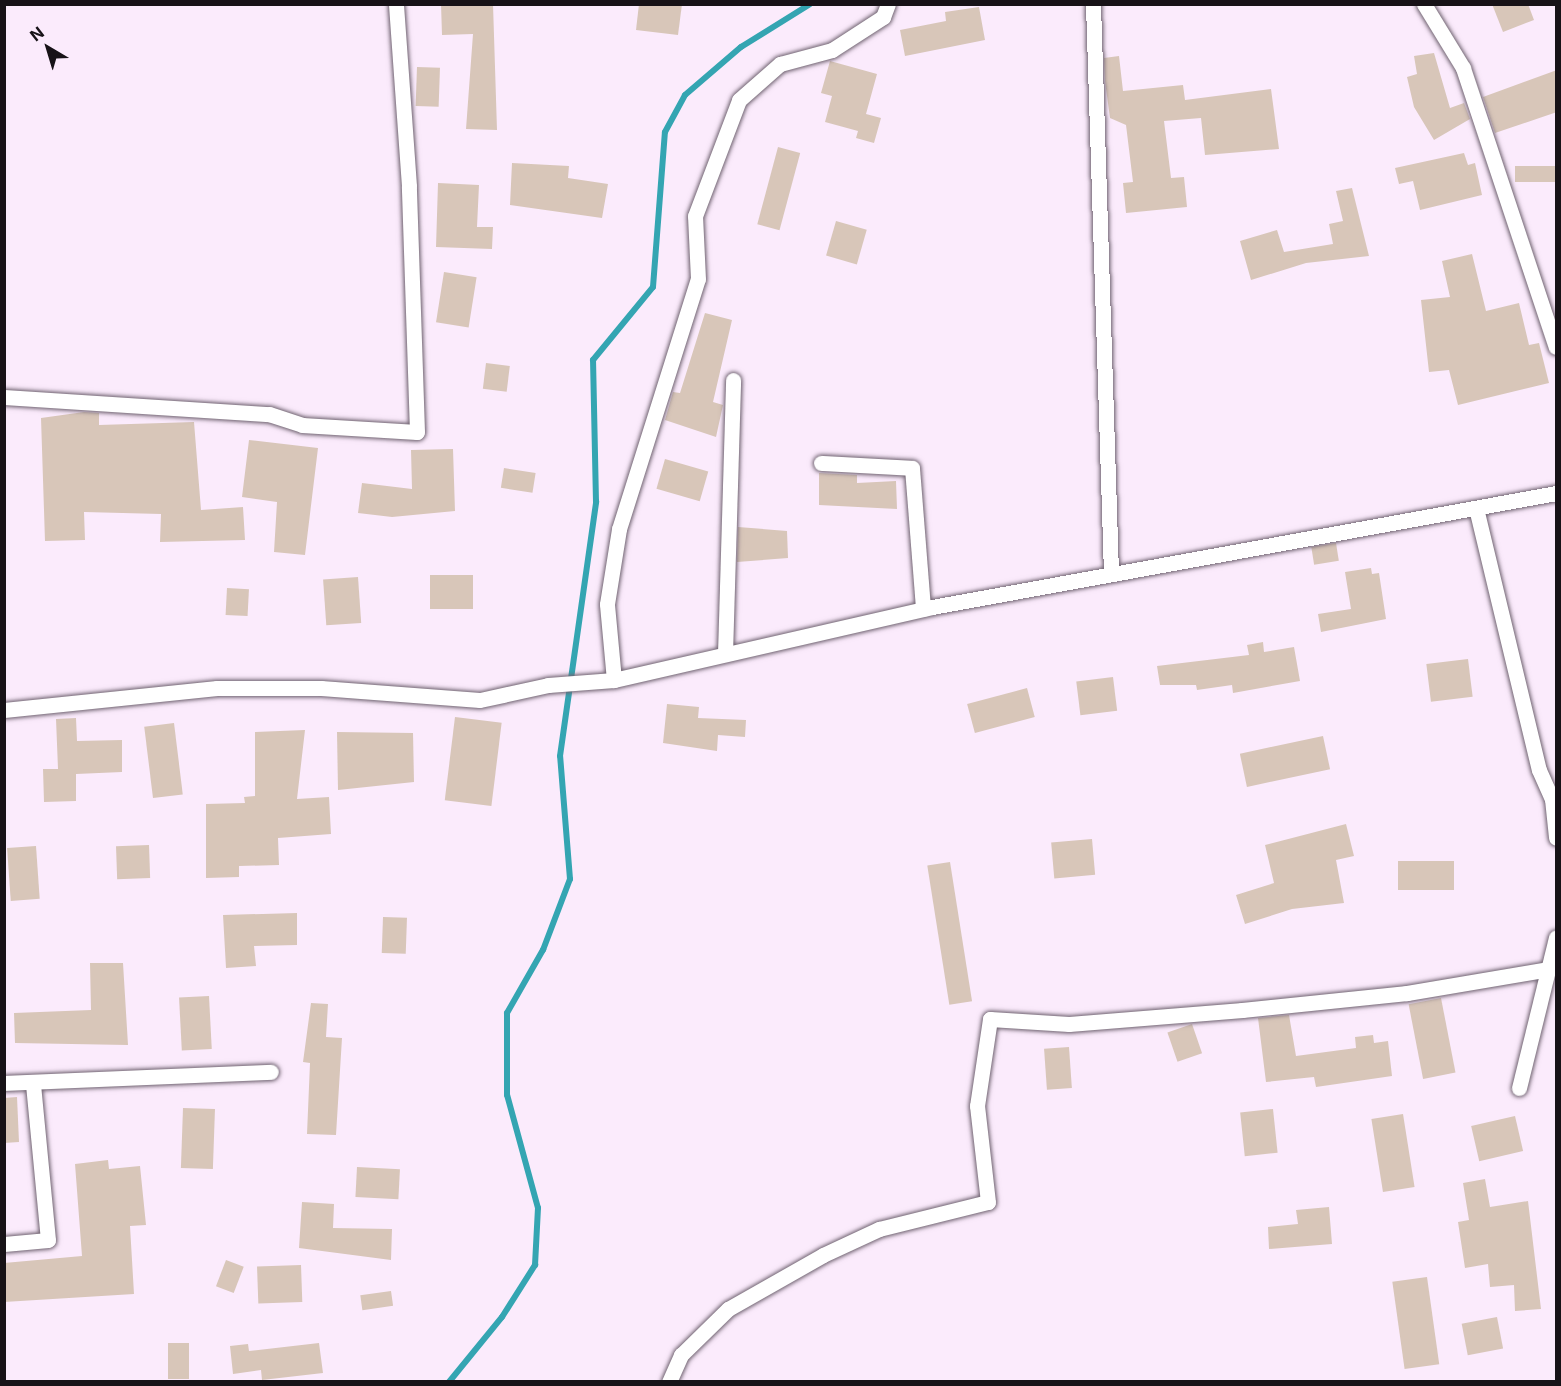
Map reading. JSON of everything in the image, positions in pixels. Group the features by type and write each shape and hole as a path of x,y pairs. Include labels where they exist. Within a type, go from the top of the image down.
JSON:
{"street":[{"path":"4,397 269,414 302,425 417,432 410,186 396,4"},
{"path":"614,680 608,604 619,529 698,279 695,216 739,100 780,64 832,50 883,17 888,4"},
{"path":"1093,4 1111,574"},
{"path":"1424,4 1463,68 1557,347"},
{"path":"725,654 733,380"},
{"path":"821,463 912,468 923,609"},
{"path":"4,710 217,688 321,688 480,700 548,685 614,680 923,609 1557,493"},
{"path":"1476,508 1539,770 1552,799 1557,838"},
{"path":"1519,1088 1557,937"},
{"path":"669,1382 681,1355 728,1309 823,1255 879,1229 988,1202 977,1106 990,1019 1070,1024 1242,1010 1407,993 1549,969"},
{"path":"4,1083 271,1072"},
{"path":"4,1244 48,1240 33,1083"}],"building":[{"path":"441,4 493,4 497,130 466,129 473,34 442,35"},
{"path":"639,4 682,4 678,35 636,30"},
{"path":"1492,4 1528,4 1534,20 1503,32"},
{"path":"979,7 985,40 905,56 900,30 946,21 945,12"},
{"path":"1434,53 1450,108 1464,103 1470,119 1434,140 1414,107 1407,77 1417,74 1414,56"},
{"path":"1119,56 1123,91 1183,85 1185,100 1271,89 1279,149 1205,155 1201,118 1164,121 1171,178 1184,177 1187,207 1126,213 1123,183 1133,182 1126,125 1110,118 1105,81 1104,58"},
{"path":"830,61 877,74 866,114 881,118 874,143 856,138 858,131 825,122 832,96 821,93"},
{"path":"417,67 440,68 439,107 416,106"},
{"path":"1557,70 1557,112 1495,133 1483,97"},
{"path":"778,147 800,153 780,230 757,224"},
{"path":"1464,153 1468,165 1475,163 1482,195 1420,210 1413,181 1399,184 1395,168"},
{"path":"512,163 569,166 568,178 608,184 602,218 510,205"},
{"path":"1515,166 1556,166 1556,182 1515,182"},
{"path":"438,183 479,185 477,227 493,227 492,249 436,247"},
{"path":"1352,188 1369,256 1306,263 1251,280 1240,241 1277,230 1284,252 1333,244 1329,224 1343,221 1336,191"},
{"path":"836,221 867,230 857,264 826,256"},
{"path":"1472,254 1486,311 1519,303 1529,345 1539,343 1549,383 1458,405 1449,370 1429,372 1421,300 1450,297 1442,261"},
{"path":"444,272 477,277 469,328 436,322"},
{"path":"705,313 732,320 713,402 723,405 716,437 665,420 673,392 680,393"},
{"path":"486,363 510,366 507,392 483,389"},
{"path":"84,412 99,413 99,425 194,422 201,510 243,507 245,540 160,542 161,514 84,512 85,540 45,541 41,418"},
{"path":"249,440 318,448 305,555 274,552 277,502 242,497"},
{"path":"453,449 455,511 392,517 358,513 362,483 412,489 411,450"},
{"path":"665,459 708,471 700,501 656,489"},
{"path":"504,468 536,473 532,493 501,488"},
{"path":"819,473 857,475 857,483 896,481 897,509 819,505"},
{"path":"738,527 787,531 788,558 737,562"},
{"path":"1336,543 1339,561 1314,565 1311,547"},
{"path":"1371,568 1372,574 1379,573 1386,619 1321,632 1318,614 1351,609 1345,572"},
{"path":"430,575 473,575 473,609 430,609"},
{"path":"358,577 361,623 326,625 323,579"},
{"path":"227,588 249,589 248,616 226,615"},
{"path":"1263,642 1264,652 1294,647 1300,681 1233,693 1232,685 1197,690 1196,685 1160,685 1157,666 1249,655 1247,645"},
{"path":"1468,659 1473,697 1431,702 1426,664"},
{"path":"1113,677 1117,711 1080,715 1076,682"},
{"path":"1027,688 1035,717 975,733 967,704"},
{"path":"667,704 699,707 698,718 746,720 745,737 718,735 717,751 663,743"},
{"path":"455,717 502,723 491,806 445,800"},
{"path":"76,718 77,741 122,740 122,772 76,774 76,801 44,802 43,769 58,769 56,719"},
{"path":"174,723 183,794 153,798 144,727"},
{"path":"305,730 297,799 329,797 331,834 278,838 279,865 239,866 239,877 206,878 206,804 245,803 244,797 255,796 255,732"},
{"path":"337,732 413,733 414,782 338,790"},
{"path":"1323,736 1330,769 1247,787 1240,754"},
{"path":"1346,824 1354,856 1336,860 1344,903 1292,909 1245,924 1236,895 1274,883 1265,845"},
{"path":"1092,839 1095,875 1054,878 1051,843"},
{"path":"149,845 150,878 117,879 116,846"},
{"path":"36,846 40,899 11,901 7,848"},
{"path":"1398,861 1454,861 1454,890 1398,890"},
{"path":"950,862 972,1001 949,1005 927,866"},
{"path":"297,913 297,945 254,946 256,966 226,968 223,915"},
{"path":"383,917 407,918 406,954 382,953"},
{"path":"90,963 123,963 128,1045 15,1043 14,1013 91,1010"},
{"path":"209,996 212,1049 182,1050 179,998"},
{"path":"1441,998 1456,1073 1423,1079 1409,1004"},
{"path":"311,1003 328,1004 326,1037 342,1038 336,1135 307,1134 310,1063 303,1062"},
{"path":"1289,1015 1296,1056 1356,1048 1355,1037 1373,1035 1374,1043 1388,1041 1392,1076 1316,1087 1314,1077 1266,1082 1258,1018"},
{"path":"1192,1024 1202,1053 1178,1062 1167,1032"},
{"path":"1069,1047 1072,1088 1047,1090 1044,1049"},
{"path":"17,1097 19,1142 4,1143 4,1098"},
{"path":"183,1108 215,1109 213,1169 181,1168"},
{"path":"1273,1109 1278,1153 1245,1156 1240,1112"},
{"path":"1403,1114 1415,1187 1383,1192 1371,1119"},
{"path":"1515,1116 1523,1151 1479,1161 1471,1126"},
{"path":"108,1160 109,1169 140,1166 146,1225 130,1226 134,1294 4,1302 4,1263 82,1256 75,1164"},
{"path":"357,1167 400,1169 398,1199 355,1197"},
{"path":"1485,1179 1490,1207 1528,1201 1541,1309 1515,1311 1514,1285 1490,1287 1488,1264 1465,1268 1458,1222 1469,1220 1463,1183"},
{"path":"302,1202 334,1204 333,1228 392,1229 391,1260 299,1248"},
{"path":"1329,1207 1332,1244 1269,1249 1268,1227 1298,1224 1296,1210"},
{"path":"226,1260 244,1267 234,1293 216,1286"},
{"path":"301,1265 302,1302 258,1304 257,1267"},
{"path":"1427,1277 1439,1364 1405,1369 1392,1282"},
{"path":"391,1291 393,1306 362,1310 360,1295"},
{"path":"1497,1317 1503,1348 1468,1355 1462,1324"},
{"path":"168,1343 189,1343 189,1379 168,1379"},
{"path":"319,1343 323,1373 262,1380 261,1370 233,1374 230,1346 248,1344 249,1351"}],"waterway":[{"path":"449,1382 502,1317 535,1265 538,1208 507,1095 507,1013 543,950 570,879 560,756 596,502 593,360 653,287 665,132 685,95 741,47 810,4"}]}
